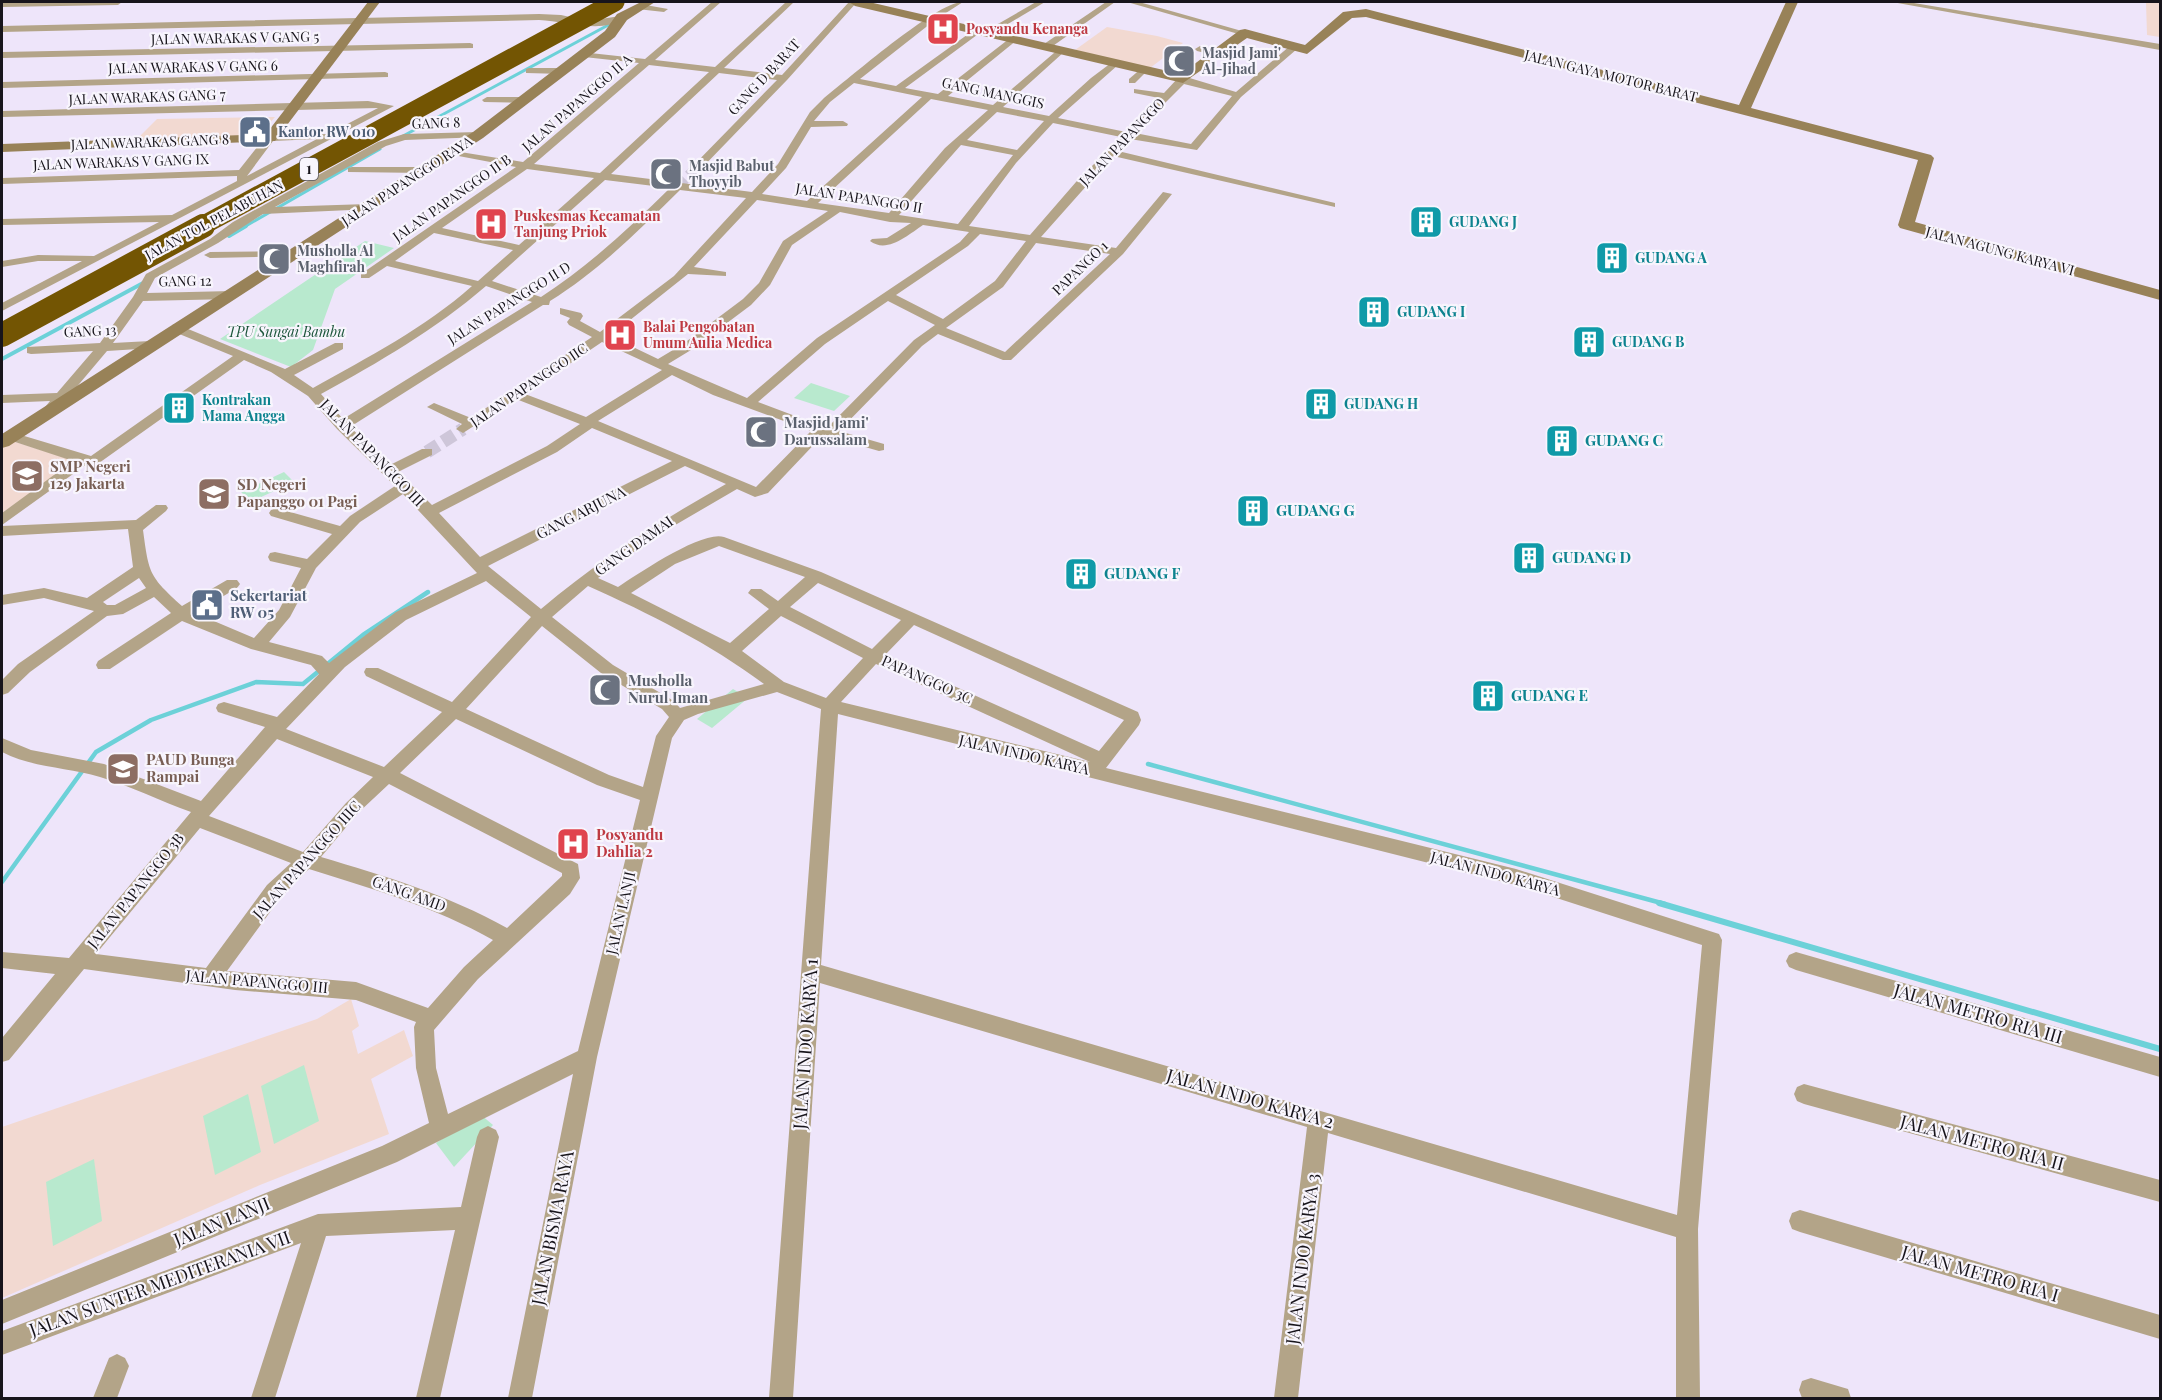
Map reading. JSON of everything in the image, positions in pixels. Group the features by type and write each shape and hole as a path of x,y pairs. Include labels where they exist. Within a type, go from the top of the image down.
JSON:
{"highway":[{"name":"JALAN TOL PELABUHAN","path":"3,311 600,2"},
{"name":"JALAN TOL PELABUHAN","path":"2,335 618,17"}],"street":[{"path":"2,4 118,2"},
{"path":"242,177 314,78 374,2"},
{"path":"647,62 717,2"},
{"path":"313,393 412,337 483,284 790,2"},
{"path":"854,2 932,18 1238,95 1300,49"},
{"name":"GANG D BARAT","path":"694,170 854,2"},
{"name":"JALAN PAPANGGO IIC","path":"434,408 467,426 644,306 685,270 782,166 821,106 932,18 959,2"},
{"path":"899,88 983,31 1041,2"},
{"path":"1047,46 1111,2"},
{"path":"1131,2 1300,49"},
{"path":"1896,2 2160,47"},
{"path":"644,6 664,9"},
{"name":"JALAN PAPANGGO RAYA","path":"6,439 478,135 584,54 618,17 644,6"},
{"path":"1743,111 1790,7 1775,6 1752,56"},
{"name":"JALAN GAYA MOTOR BARAT","path":"1300,49 1348,15 1366,13 1926,158"},
{"path":"2,29 539,17 588,24 618,17"},
{"name":"JALAN PAPANGGO","path":"736,484 755,492 764,490 898,361 940,326 999,284 1080,184 1130,136 1182,80 1245,33"},
{"path":"809,205 937,95 1014,38"},
{"name":"JALAN WARAKAS V GANG 5","path":"2,55 470,46"},
{"path":"1200,49 1218,53"},
{"path":"890,219 958,141 1061,50"},
{"name":"JALAN PAPANGGO II A","path":"584,54 784,78"},
{"name":"JALAN PAPANGGO II A","path":"525,166 647,62"},
{"path":"962,227 983,196 1019,153 1115,63"},
{"path":"529,70 563,71"},
{"path":"1132,81 1143,70"},
{"name":"JALAN WARAKAS V GANG 6","path":"2,85 385,75"},
{"name":"GANG MANGGIS","path":"851,80 937,95 1194,148 1238,95"},
{"path":"1137,91 1167,96"},
{"path":"1728,107 1734,93"},
{"path":"487,100 526,100"},
{"name":"JALAN WARAKAS GANG 7","path":"2,114 293,106 384,105 387,109 327,136"},
{"path":"808,124 843,124"},
{"name":"GANG 8","path":"263,211 400,138 478,135"},
{"path":"3,311 85,258 162,217 189,209 242,177 327,136"},
{"name":"JALAN WARAKAS GANG 8","path":"2,148 327,136"},
{"path":"958,141 1019,153"},
{"name":"JALAN PAPANGGO II","path":"452,152 525,166 754,196 890,219 962,227 1119,252"},
{"path":"1112,153 1196,171 1331,205"},
{"name":"JALAN AGUNG KARYA VI","path":"1926,158 1906,225 2160,295"},
{"name":"JALAN PAPANGGO II B","path":"365,276 525,166"},
{"path":"352,170 425,170"},
{"name":"JALAN WARAKAS V GANG IX","path":"2,181 242,177"},
{"name":"JALAN PAPANGGO II D","path":"342,426 544,302 605,256 678,186"},
{"name":"PAPANGO 1","path":"940,326 1007,357 1119,252 1167,194"},
{"path":"208,198 218,205 235,210 278,211 368,207"},
{"path":"189,209 209,210 227,216 237,224"},
{"path":"430,512 552,449 664,368 687,347 747,302 764,285 787,243 836,210"},
{"path":"48,412 105,345 143,288 237,224 263,211"},
{"path":"2,222 162,217"},
{"path":"876,241 888,243 919,223"},
{"path":"434,230 522,249"},
{"path":"748,404 821,341 964,244 978,230"},
{"path":"210,255 296,254"},
{"path":"2,264 38,258 85,258"},
{"path":"386,262 483,284 544,302"},
{"path":"685,270 722,274"},
{"name":"GANG 12","path":"143,288 232,295"},
{"path":"886,295 940,326"},
{"path":"564,311 577,316 573,322 664,368 748,404 879,447"},
{"name":"JALAN PAPANGGO III","path":"176,328 286,375 313,393 342,426 430,512 483,569 540,618 607,669 668,705 678,716"},
{"name":"GANG 13","path":"31,350 105,345 150,345"},
{"path":"286,375 339,346"},
{"path":"6,439 84,460 99,458 178,398 243,355"},
{"path":"513,394 590,422 736,484"},
{"path":"2,399 60,397"},
{"path":"389,471 427,452"},
{"path":"2,520 84,460"},
{"name":"GANG ARJUNA","path":"326,671 401,616 683,461"},
{"name":"GANG DAMAI","path":"540,618 586,579 648,535 736,484"},
{"path":"257,645 285,613 310,565 363,512 404,487"},
{"path":"136,528 160,508"},
{"path":"276,513 345,532"},
{"path":"2,531 132,524 136,528 141,569 155,590 181,614 257,645 316,660 326,671"},
{"path":"619,594 669,560 719,540 816,576 1132,716 1133,720 1097,766"},
{"path":"275,557 310,565"},
{"path":"2,689 24,668 96,619 96,607 141,569"},
{"path":"731,651 816,576"},
{"name":"JALAN INDO KARYA","path":"586,579 731,651 778,686 1097,766 1516,877 1712,940 1687,1229 1688,1398"},
{"path":"104,665 181,614 232,584"},
{"path":"2,600 44,593 96,607 118,610 155,590"},
{"name":"PAPANGGO 3C","path":"756,593 778,608 874,657 1097,766"},
{"path":"387,775 454,711 540,618"},
{"path":"834,699 912,618"},
{"name":"JALAN PAPANGGO 3B","path":"2,1053 199,814 326,671"},
{"path":"372,672 603,780 649,796"},
{"path":"678,716 722,700 778,686"},
{"name":"JALAN INDO KARYA 1","path":"781,1398 811,970 834,699"},
{"path":"224,708 275,727 387,775 569,866 572,873 567,883 507,938 430,1018 424,1028 422,1039 441,1130"},
{"name":"JALAN LANJI","path":"2,1312 389,1154 587,1057 664,736 678,716"},
{"name":"GANG AMD","path":"2,744 16,753 47,762 84,767 199,814 282,853 410,892 470,917 507,938"},
{"name":"JALAN PAPANGGO IIIC","path":"210,978 267,900 342,819 387,775"},
{"name":"JALAN PAPANGGO III","path":"2,960 77,963 356,991 430,1018"},
{"name":"JALAN METRO RIA III","path":"1796,961 2160,1067"},
{"name":"JALAN INDO KARYA 2","path":"811,970 1687,1229"},
{"name":"JALAN BISMA RAYA","path":"520,1398 587,1057"},
{"name":"JALAN METRO RIA II","path":"1804,1094 2160,1191"},
{"name":"JALAN INDO KARYA 3","path":"1286,1398 1319,1119"},
{"path":"428,1398 488,1137"},
{"name":"JALAN SUNTER MEDITERANIA VII","path":"2,1343 318,1225 468,1218"},
{"name":"JALAN METRO RIA I","path":"1800,1221 2160,1327"},
{"path":"263,1398 318,1225"},
{"path":"105,1398 117,1366"},
{"path":"1810,1390 1839,1398"}],"shaded area":[{"path":"2146,2 2160,3 2160,37 2147,35"},
{"path":"1107,27 1183,43 1150,68 1075,50"},
{"path":"275,117 268,125 250,126 240,137 137,139 157,119"},
{"name":"SMP Negeri 129 Jakarta","path":"9,440 76,461 2,513 2,445"},
{"path":"351,999 359,1026 352,1031 358,1054 404,1030 413,1056 371,1079 389,1134 260,1185 2,1298 2,1127 317,1019"}],"green space":[{"name":"TPU Sungai Bambu","path":"365,241 394,248 335,289 313,350 291,367 220,339"},
{"path":"811,383 850,396 834,411 794,398"},
{"path":"284,472 294,482 250,502 241,492"},
{"path":"733,689 748,698 712,728 697,719"},
{"path":"304,1065 319,1121 274,1144 261,1086"},
{"path":"248,1094 261,1152 215,1175 203,1116"},
{"path":"480,1114 493,1125 454,1167 436,1143"},
{"path":"94,1159 102,1221 53,1246 46,1182"}],"waterway":[{"path":"403,136 612,23"},
{"path":"244,227 380,149"},
{"path":"229,236 246,226"},
{"path":"2,359 145,282"},
{"path":"2,882 96,752 151,720 256,682 303,684 363,635 428,592"},
{"path":"1148,764 1665,904"},
{"path":"1659,903 2160,1049"}],"tunnel":[{"path":"678,186 694,170"},
{"path":"427,452 463,429"}],"place":[{"name":"Posyandu Kenanga","path":"943,29"},
{"name":"Masjid Jami' Al-Jihad","path":"1179,61"},
{"name":"Kantor RW 010","path":"255,132"},
{"name":"Masjid Babut Thoyyib","path":"666,174"},
{"name":"GUDANG J","path":"1426,222"},
{"name":"Puskesmas Kecamatan Tanjung Priok","path":"491,224"},
{"name":"GUDANG A","path":"1612,258"},
{"name":"Musholla Al Maghfirah","path":"274,259"},
{"name":"GUDANG I","path":"1374,312"},
{"name":"Balai Pengobatan Umum Aulia Medica","path":"620,335"},
{"name":"GUDANG B","path":"1589,342"},
{"name":"GUDANG H","path":"1321,404"},
{"name":"Kontrakan Mama Angga","path":"179,408"},
{"name":"Masjid Jami' Darussalam","path":"761,432"},
{"name":"GUDANG C","path":"1562,441"},
{"name":"SMP Negeri 129 Jakarta","path":"27,476"},
{"name":"SD Negeri Papanggo 01 Pagi","path":"214,494"},
{"name":"GUDANG G","path":"1253,511"},
{"name":"GUDANG D","path":"1529,558"},
{"name":"GUDANG F","path":"1081,574"},
{"name":"Sekertariat RW 05","path":"207,605"},
{"name":"Musholla Nurul Iman","path":"605,690"},
{"name":"GUDANG E","path":"1488,696"},
{"name":"PAUD Bunga Rampai","path":"123,769"},
{"name":"Posyandu Dahlia 2","path":"573,844"}]}
